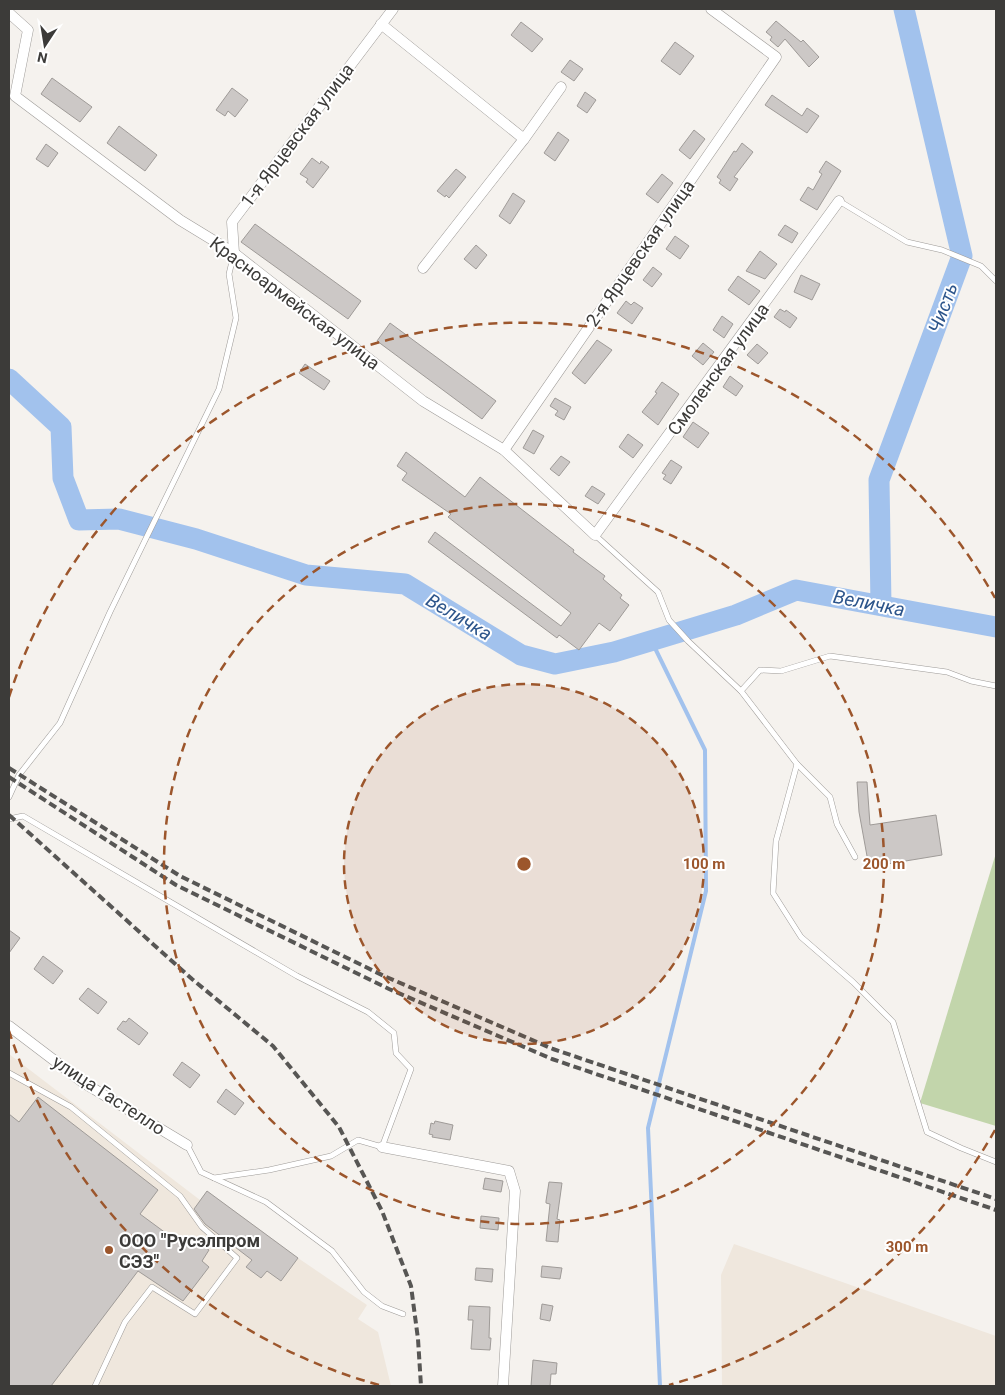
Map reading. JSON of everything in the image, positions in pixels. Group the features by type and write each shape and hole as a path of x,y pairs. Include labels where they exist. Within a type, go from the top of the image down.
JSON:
{"street":[{"name":"1-я Ярцевская улица","path":"234,253 232,222 393,9"},
{"name":"2-я Ярцевская улица","path":"504,450 776,57 711,9"},
{"name":"Красноармейская улица","path":"9,13 28,30 15,96 180,220 234,253 423,401 504,450 595,536"},
{"path":"382,24 524,139"},
{"path":"423,268 524,139 561,86"},
{"name":"Смоленская улица","path":"595,536 839,201"},
{"name":"улица Гастелло","path":"9,1026 84,1083 186,1145"},
{"path":"382,1147 509,1171 515,1191 502,1386"}],"lane":[{"path":"839,201 907,242 942,250 981,266 996,281"},
{"path":"9,797 19,775 60,723 110,612 219,389 236,318 229,274 234,253"},
{"path":"595,536 658,592 669,620 688,641 741,691 797,764 830,797 837,824 855,857"},
{"path":"741,691 760,670 781,671 830,656 947,672 970,682 996,686"},
{"path":"797,764 776,841 774,893 801,937 853,982 892,1022 927,1132 996,1162"},
{"path":"9,819 23,816 288,971 368,1012 394,1033 396,1053 411,1069 382,1147 358,1140 332,1156 269,1170 214,1178"},
{"path":"9,1073 71,1107 180,1196 202,1227 237,1258 195,1314 152,1288 125,1322 95,1386"},
{"path":"186,1145 201,1172 266,1202 332,1251 364,1292 382,1306 403,1314"}],"shaded area":[{"path":"9,1054 200,1200 207,1191 298,1258 367,1305 358,1319 378,1332 391,1386 9,1386"},
{"path":"734,1244 996,1336 996,1386 722,1386 721,1275"}],"green space":[{"path":"996,853 996,1126 920,1103"}],"building":[{"path":"776,21 801,42 803,40 819,57 809,67 785,39 778,47 770,40 772,37 766,32"},
{"path":"521,22 543,39 532,52 511,35"},
{"path":"675,42 694,56 680,75 661,61"},
{"path":"570,60 583,69 574,81 561,72"},
{"path":"52,78 92,107 80,122 41,94"},
{"path":"232,88 248,100 235,117 228,111 225,116 216,110"},
{"path":"585,92 596,100 587,113 577,106"},
{"path":"772,95 802,116 807,108 819,116 807,133 765,105"},
{"path":"119,126 157,155 145,171 107,143"},
{"path":"694,130 705,139 690,159 679,150"},
{"path":"558,132 569,140 555,161 544,153"},
{"path":"742,143 753,152 734,177 738,179 730,191 719,183 721,180 717,177 734,151 736,152"},
{"path":"46,144 58,153 48,167 36,159"},
{"path":"312,158 320,164 321,161 329,167 313,188 306,182 308,179 300,174"},
{"path":"826,161 841,171 817,210 800,200 808,187 813,190 822,174 819,172"},
{"path":"456,169 466,177 449,198 446,195 445,197 437,191"},
{"path":"662,174 673,183 658,203 646,194"},
{"path":"513,193 525,201 510,224 499,216"},
{"path":"255,224 361,301 348,319 241,242"},
{"path":"785,225 798,233 792,243 778,235"},
{"path":"675,236 689,246 680,259 666,249"},
{"path":"476,245 487,255 476,269 464,259"},
{"path":"760,251 777,264 765,279 746,271"},
{"path":"653,267 662,274 652,287 643,280"},
{"path":"801,275 820,284 812,300 794,292"},
{"path":"738,276 760,291 749,305 728,290"},
{"path":"626,301 631,305 634,302 643,308 632,324 617,313"},
{"path":"780,309 785,312 786,310 797,318 790,328 774,317"},
{"path":"722,316 733,324 724,338 713,330"},
{"path":"390,323 496,401 482,419 377,341"},
{"path":"597,340 612,350 585,384 572,373"},
{"path":"703,343 714,352 703,365 692,356"},
{"path":"757,344 768,353 758,364 747,355"},
{"path":"305,364 330,381 324,390 299,373"},
{"path":"730,376 743,386 736,396 723,387"},
{"path":"662,382 679,394 658,425 642,412 657,393 655,392"},
{"path":"555,398 571,407 564,420 555,415 558,411 550,406"},
{"path":"693,422 709,433 698,448 683,437"},
{"path":"533,430 544,436 534,454 523,448"},
{"path":"628,434 643,445 633,458 619,447"},
{"path":"406,452 465,497 480,477 605,576 603,579 622,595 620,598 629,605 610,631 599,623 579,650 559,635 557,638 428,542 435,532 561,626 571,613 448,517 451,514 402,480 407,473 397,466"},
{"path":"561,456 570,462 559,476 550,469"},
{"path":"671,460 682,467 671,484 663,479 666,475 662,473"},
{"path":"592,486 605,494 598,504 585,496"},
{"path":"857,782 867,782 870,825 936,815 942,855 869,867 859,812"},
{"path":"9,930 20,938 9,953"},
{"path":"43,956 63,971 53,984 34,969"},
{"path":"88,988 107,1002 98,1014 79,999"},
{"path":"129,1018 148,1033 139,1045 117,1029 123,1021 126,1022"},
{"path":"182,1062 200,1075 190,1088 173,1075"},
{"path":"226,1089 244,1103 235,1115 217,1102"},
{"name":"ООО \"Русэлпром СЭЗ\"","path":"38,1097 158,1190 140,1214 182,1245 188,1236 209,1250 202,1261 209,1267 183,1301 138,1271 51,1386 9,1386 9,1114 19,1122"},
{"path":"435,1121 453,1125 450,1140 432,1137 433,1135 429,1134 431,1123 434,1124"},
{"path":"485,1178 503,1181 501,1192 483,1189"},
{"path":"549,1182 562,1183 557,1219 560,1220 558,1242 546,1241 550,1204 546,1203"},
{"path":"207,1191 298,1258 281,1281 267,1271 261,1278 246,1267 252,1260 205,1224 194,1209"},
{"path":"481,1216 499,1218 498,1230 480,1228"},
{"path":"542,1266 562,1268 560,1279 541,1277"},
{"path":"476,1268 493,1269 492,1282 475,1280"},
{"path":"542,1304 553,1306 550,1321 540,1319"},
{"path":"469,1306 490,1307 490,1350 471,1349 473,1320 468,1320"},
{"path":"533,1360 557,1363 556,1374 551,1374 550,1386 531,1386"}],"waterway":[{"name":"Чисть","path":"881,605 879,480 962,256 904,9"},
{"name":"Величка","path":"9,379 61,427 63,478 79,520 119,519 196,539 306,575 405,584 521,655 555,664 614,652 736,615 796,590 996,627"},
{"path":"651,640 705,750 706,891 648,1128 660,1386"}],"railway":[{"path":"9,768 180,876 384,976 553,1049 996,1199"},
{"path":"9,777 176,885 389,989 552,1059 996,1210"},
{"path":"9,815 192,979 273,1046 339,1127 382,1211 411,1286 418,1339 421,1386"}],"place":[{"name":"ООО \"Русэлпром СЭЗ\"","path":"109,1250"}]}
